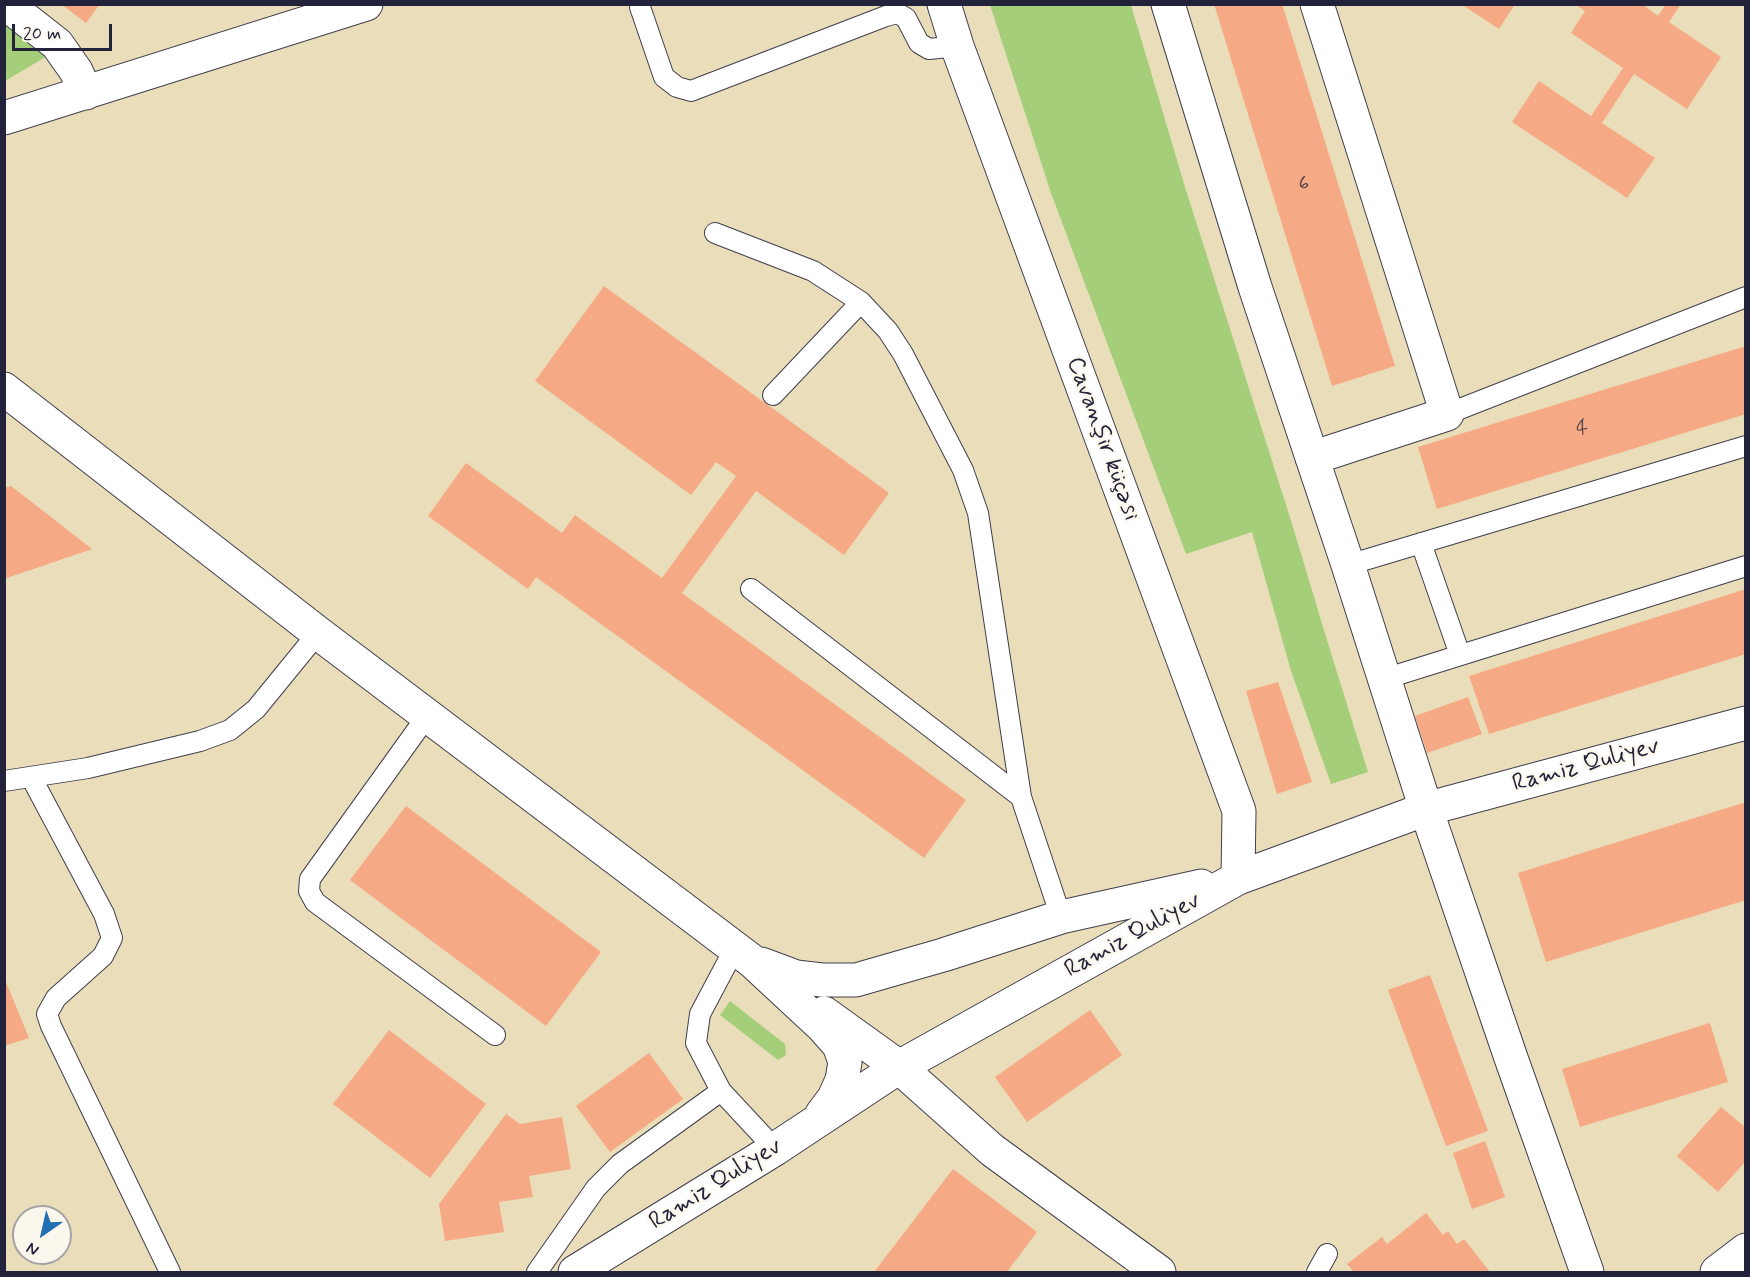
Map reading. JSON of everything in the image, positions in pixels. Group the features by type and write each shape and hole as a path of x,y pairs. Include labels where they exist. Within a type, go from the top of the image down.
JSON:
{"street":[{"path":"6,4 57,44 76,71 86,93"},
{"name":"Cavanşir küçəsi","path":"944,4 957,46 1239,811 1238,878"},
{"path":"1168,4 1256,287 1348,565 1383,679 1511,1059 1587,1272"},
{"path":"1312,458 1447,414 1317,4"},
{"path":"4,118 356,6"},
{"path":"4,389 318,633 744,955 899,1067 992,1150 1159,1272"},
{"name":"Ramiz Quliyev","path":"575,1272 775,1149 899,1067 1238,878 1426,809 1746,723"},
{"path":"744,955 796,977 856,980 1061,917 1238,878"},
{"path":"744,955 824,1027 839,1045 845,1062 843,1080 834,1098 815,1122"},
{"path":"1717,1272 1746,1250"}],"lane":[{"path":"640,7 664,77 677,87 691,91 875,20 897,14 906,18 920,43 929,49 957,46"},
{"path":"715,233 813,271 861,302 888,331 903,354 963,470 978,513 1021,797 1061,917"},
{"path":"1447,414 1746,297"},
{"path":"773,395 861,302"},
{"path":"1348,565 1746,446"},
{"path":"1421,543 1460,655"},
{"path":"1383,679 1746,566"},
{"path":"751,589 1021,797"},
{"path":"4,781 88,768 200,741 230,730 256,709 318,633"},
{"path":"428,716 310,879 309,891 315,902 495,1035"},
{"path":"31,777 104,914 111,938 103,956 56,998 47,1014 170,1272"},
{"path":"744,955 700,1014 696,1043 721,1091 775,1149"},
{"path":"537,1272 596,1188 620,1164 721,1091"},
{"path":"1317,1272 1327,1254"}],"green space":[{"path":"990,5 1131,5 1185,187 1368,772 1331,784 1291,671 1252,532 1186,554 1051,193"},
{"path":"4,13 54,52 5,81 4,81"},
{"path":"730,1001 785,1044 786,1055 778,1060 720,1015"}],"building":[{"path":"61,4 100,4 86,23"},
{"path":"1214,4 1282,4 1395,366 1332,386"},
{"path":"1461,4 1515,4 1499,29"},
{"path":"1575,4 1642,4 1658,16 1666,4 1681,4 1669,22 1721,57 1687,109 1634,74 1602,123 1655,158 1627,198 1512,122 1539,81 1591,116 1623,68 1571,33 1585,11"},
{"path":"604,286 889,493 844,555 756,491 682,593 966,800 924,858 536,577 528,589 428,516 466,463 562,533 575,515 662,578 736,476 716,462 691,495 535,381"},
{"path":"1746,346 1746,414 1437,509 1418,447"},
{"path":"11,486 92,549 4,579 4,488"},
{"path":"1746,589 1746,654 1489,734 1469,676"},
{"path":"1278,682 1312,782 1277,794 1246,691"},
{"path":"1468,697 1482,734 1427,753 1415,716"},
{"path":"1746,802 1746,900 1546,962 1518,873"},
{"path":"406,806 601,952 546,1026 350,880"},
{"path":"1430,975 1488,1131 1446,1146 1388,990"},
{"path":"4,977 29,1038 4,1046"},
{"path":"1090,1010 1122,1055 1027,1122 995,1077"},
{"path":"1710,1023 1728,1082 1580,1127 1562,1069"},
{"path":"389,1030 486,1104 430,1178 333,1104"},
{"path":"649,1053 683,1099 610,1152 576,1106"},
{"path":"1721,1107 1746,1128 1746,1161 1718,1192 1677,1156"},
{"path":"506,1114 520,1124 562,1117 571,1169 529,1176 533,1197 499,1202 504,1232 445,1241 439,1204"},
{"path":"1485,1141 1505,1197 1472,1209 1453,1153"},
{"path":"953,1169 1037,1232 1007,1272 874,1272"},
{"path":"1426,1213 1443,1235 1448,1231 1457,1244 1464,1239 1490,1272 1354,1272 1347,1264 1382,1237 1387,1244"}]}
